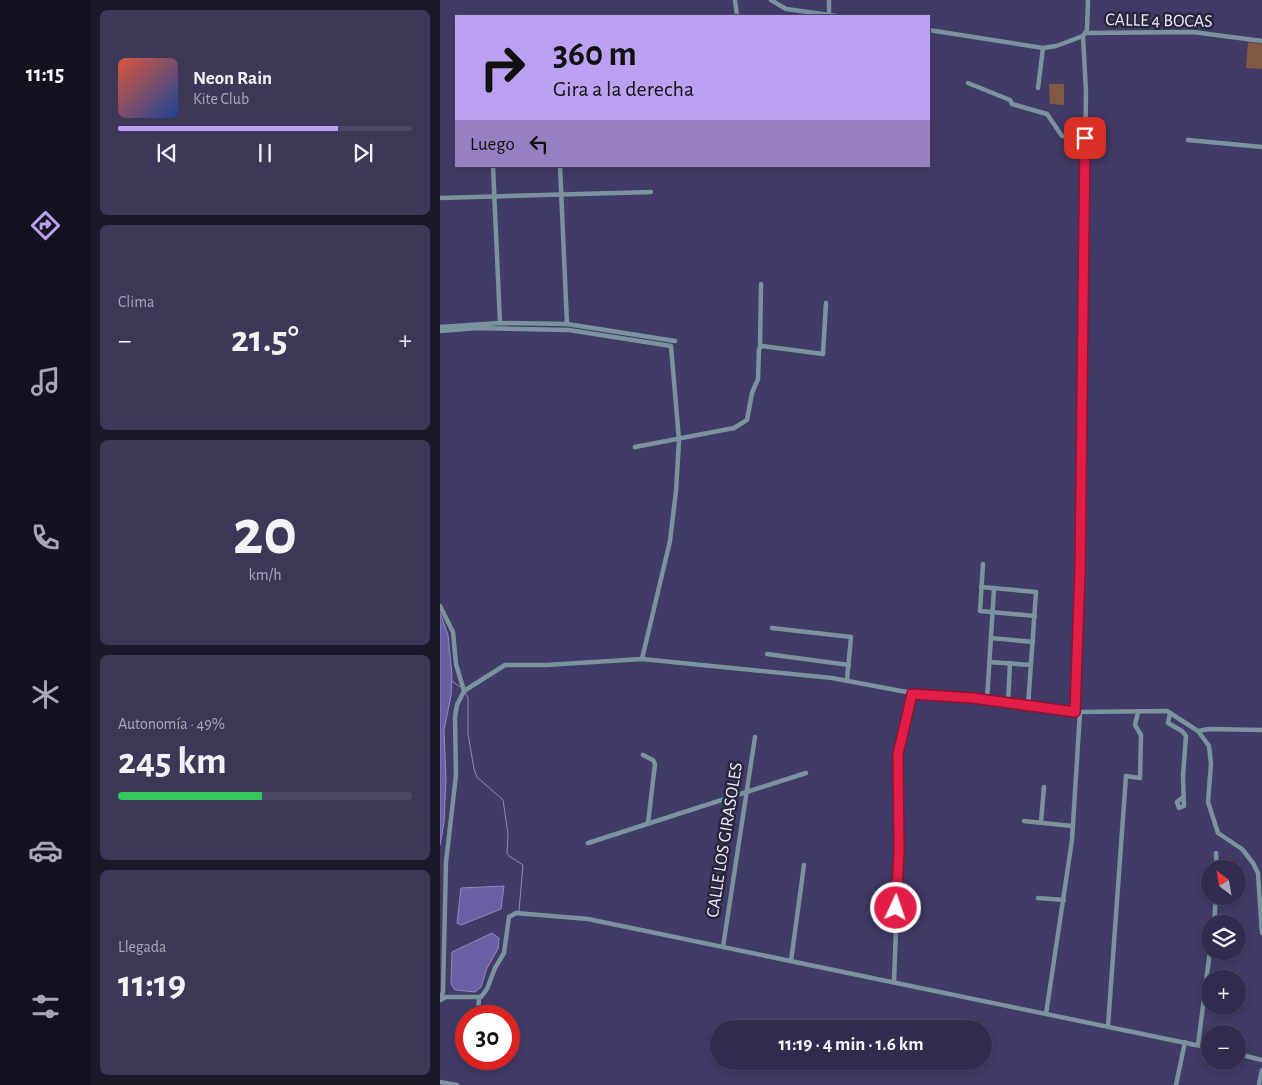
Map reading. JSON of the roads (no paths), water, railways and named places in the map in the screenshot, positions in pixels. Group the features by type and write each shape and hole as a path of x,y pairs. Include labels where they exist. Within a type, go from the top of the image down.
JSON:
{"street":[{"path":"735,0 737,15"},
{"path":"771,0 786,9 829,15 829,0"},
{"path":"1046,1014 1064,900 1072,826 1077,712 1086,92 1085,34 1088,0"},
{"name":"CALLE 4 BOCAS","path":"930,30 1044,48 1056,46 1085,34 1193,32 1262,41"},
{"path":"1038,88 1044,48"},
{"path":"968,83 1010,100 1012,104 1047,114 1062,136 1085,138"},
{"path":"1188,140 1262,147"},
{"path":"493,167 500,323"},
{"path":"560,167 567,324"},
{"path":"440,198 651,192"},
{"path":"635,447 734,428 747,420 752,393 758,379 760,284"},
{"path":"760,347 823,354 826,303"},
{"path":"440,327 500,323 567,324 675,341"},
{"path":"440,331 478,328 569,330 610,335 637,342 669,344 672,352 679,440 670,541 642,659"},
{"path":"984,564 980,611 1034,616"},
{"path":"982,587 1036,592 1028,706"},
{"path":"987,700 994,588"},
{"path":"440,606 453,632 456,664 464,690"},
{"path":"772,628 851,637 847,680"},
{"path":"991,638 1033,642"},
{"path":"767,654 849,664"},
{"path":"440,1000 443,992 446,862 456,775 457,705 464,690 505,665 563,664 642,659 847,680 912,694 987,700 1077,712 1170,713 1198,731 1209,746 1211,753 1207,795 1213,820 1218,833 1242,849 1258,873 1262,933"},
{"path":"990,662 1031,664"},
{"path":"1008,703 1010,663"},
{"path":"894,981 899,851 898,754 912,694"},
{"path":"1108,1026 1126,776 1140,778 1141,735 1135,725 1138,712"},
{"path":"1170,713 1168,724 1182,731 1186,736 1182,798"},
{"path":"1198,731 1209,729 1262,730"},
{"name":"CALLE LOS GIRASOLES","path":"722,947 754,738"},
{"path":"643,755 653,760 656,764 648,824"},
{"path":"588,843 746,791 806,774"},
{"path":"1041,822 1044,787"},
{"path":"1024,820 1072,826"},
{"path":"1216,853 1216,860"},
{"path":"790,961 804,865"},
{"path":"1038,898 1064,900"},
{"path":"479,1005 479,997 487,989 495,968 504,953 509,917 516,914 588,919 1201,1046"},
{"path":"1198,1045 1209,960"},
{"path":"440,1000 446,997 479,997"},
{"path":"1176,1085 1185,1042"},
{"path":"1246,1056 1262,1060"},
{"path":"1259,1085 1262,1070"},
{"path":"440,1082 457,1085"}],"waterway":[{"path":"452,681 460,687"},
{"path":"465,692 468,698 468,734 474,769 477,777 503,800 508,834 507,853 523,865 519,911"}]}
